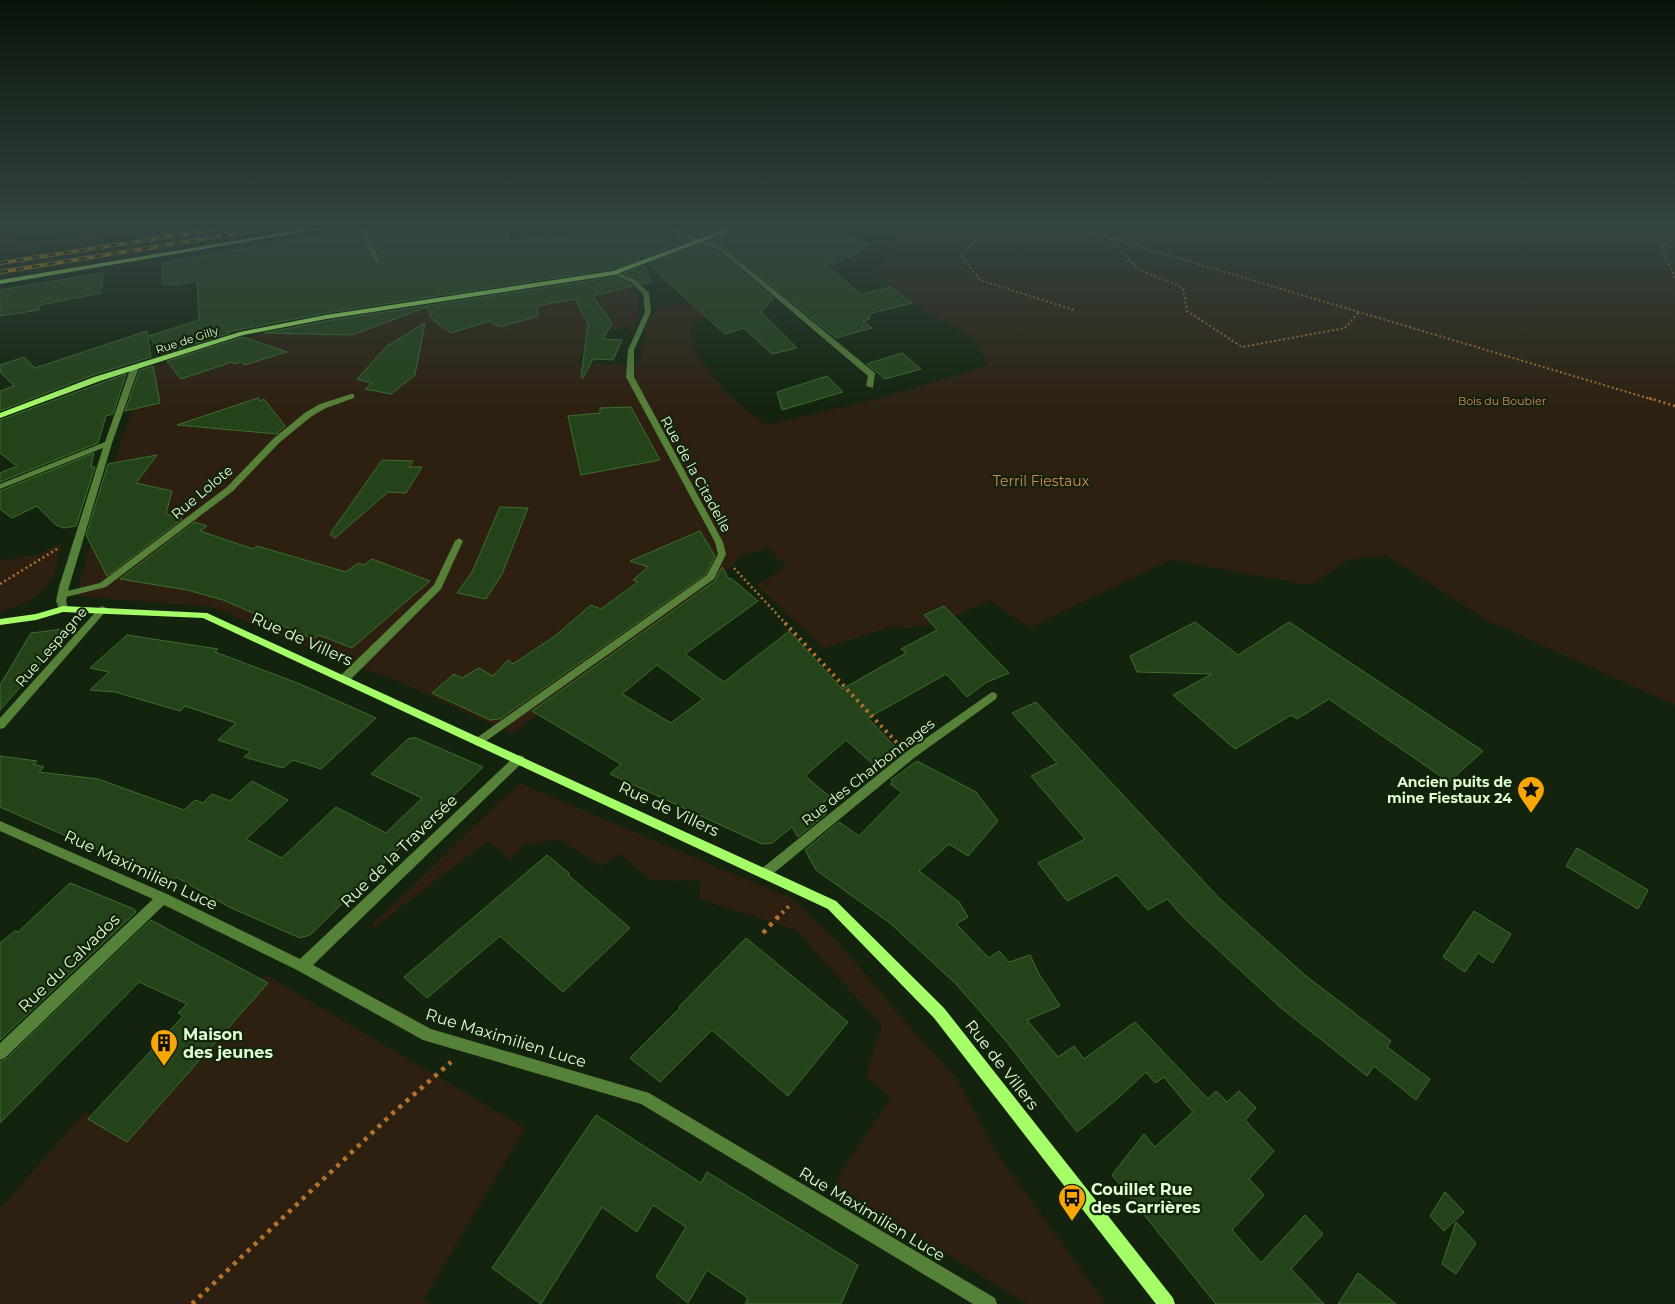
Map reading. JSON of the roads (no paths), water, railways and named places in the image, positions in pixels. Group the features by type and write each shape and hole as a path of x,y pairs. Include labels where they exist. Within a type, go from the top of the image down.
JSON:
{"main road":[{"name":"Rue de Gilly","path":"0,416 135,367 242,333 326,317 525,289"},
{"name":"Rue de Villers","path":"0,622 36,617 63,609 103,609 204,615 345,678 832,905 939,1013 1167,1304"}],"street":[{"name":"Rue de la Citadelle","path":"479,742 711,577 722,554 719,542 630,377 631,350 648,312 646,293 641,289"},
{"path":"769,289 872,375 870,386"},
{"path":"63,609 62,595 108,442 135,367"},
{"name":"Rue Lolote","path":"62,595 103,585 230,489 277,440 309,414 323,406 351,396"},
{"path":"0,487 108,442"},
{"path":"345,678 438,587 460,540"},
{"name":"Rue Lespagne","path":"0,725 103,609"},
{"name":"Rue des Charbonnages","path":"764,873 910,755 992,696"},
{"name":"Rue de la Traversée","path":"302,966 519,759"},
{"name":"Rue Maximilien Luce","path":"0,826 163,898 302,966 428,1035 644,1098 989,1304"},
{"name":"Rue du Calvados","path":"0,1053 163,898"}],"place":[{"name":"Ancien puits de mine Fiestaux 24","path":"1531,814"},
{"name":"Maison des jeunes","path":"164,1067"},
{"name":"Couillet Rue des Carrières","path":"1072,1222"}],"park label":[{"name":"Bois du Boubier","path":"1502,401"},
{"name":"Terril Fiestaux","path":"1041,481"}]}
